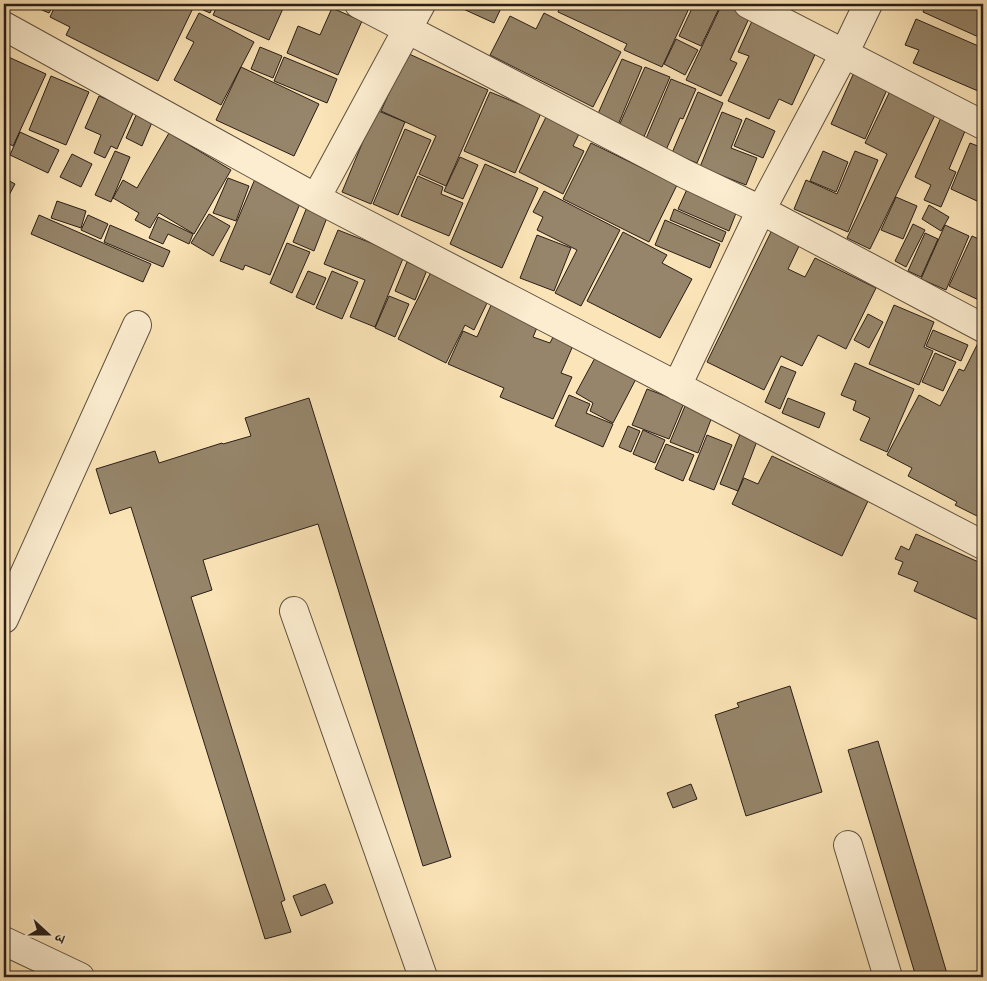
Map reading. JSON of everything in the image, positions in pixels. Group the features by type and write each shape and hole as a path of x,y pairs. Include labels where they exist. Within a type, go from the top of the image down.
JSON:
{"street":[{"path":"359,4 685,174 761,210 983,328"},
{"path":"316,198 421,4"},
{"path":"748,4 983,126"},
{"path":"677,386 761,210 844,54 868,4"},
{"path":"4,26 316,198 983,545"},
{"path":"4,619 137,325"},
{"path":"294,610 422,977"},
{"path":"848,845 888,977"},
{"path":"4,941 80,977"}],"building":[{"path":"28,4 54,4 49,13"},
{"path":"56,4 214,4 210,13 194,6 158,81 66,35 70,27 50,17"},
{"path":"218,4 285,4 269,40 213,15"},
{"path":"462,4 503,4 494,23 461,8"},
{"path":"561,4 691,4 662,67 624,50 627,44 558,12"},
{"path":"694,4 721,4 701,46 679,36"},
{"path":"722,4 731,4 751,14 730,60 737,63 721,96 686,80"},
{"path":"926,4 983,4 983,39 923,12"},
{"path":"332,8 362,21 338,75 287,53 298,26 320,35"},
{"path":"199,13 254,42 221,105 174,80 194,42 186,38"},
{"path":"544,13 621,52 593,107 490,55 510,16 536,29"},
{"path":"916,19 983,48 983,79 978,91 913,63 919,50 905,45"},
{"path":"752,21 817,50 792,105 779,99 769,119 728,101 749,56 738,52"},
{"path":"676,39 698,50 685,75 664,64"},
{"path":"260,47 282,56 273,78 251,69"},
{"path":"407,53 488,90 446,186 419,174 436,136 381,111"},
{"path":"4,55 46,74 13,146 4,141"},
{"path":"284,57 337,79 327,103 274,81"},
{"path":"622,59 642,67 618,125 597,116"},
{"path":"241,67 319,104 294,156 216,120"},
{"path":"645,67 670,77 643,139 618,128"},
{"path":"856,68 890,83 865,139 831,124"},
{"path":"51,76 89,92 66,145 29,130"},
{"path":"671,79 696,89 683,119 680,118 666,150 645,141"},
{"path":"891,89 937,111 870,249 847,238 887,154 865,143"},
{"path":"490,92 541,113 515,173 464,151"},
{"path":"698,92 723,103 697,163 672,153"},
{"path":"99,96 134,111 117,149 111,146 105,158 94,153 101,135 85,128"},
{"path":"376,110 405,122 371,204 342,192"},
{"path":"722,112 742,120 731,148 757,158 746,185 700,167"},
{"path":"137,113 153,120 142,146 126,138"},
{"path":"943,113 968,124 949,169 956,172 941,207 924,200 931,185 915,177"},
{"path":"547,115 580,132 573,146 584,151 563,194 519,172"},
{"path":"746,118 775,131 763,158 734,146"},
{"path":"405,129 431,140 398,215 373,204"},
{"path":"20,132 59,150 48,173 10,155"},
{"path":"169,133 231,170 194,234 159,213 150,228 135,220 139,213 113,198 123,180 137,188"},
{"path":"591,143 677,185 649,242 563,199"},
{"path":"970,143 983,148 983,186 977,201 951,189"},
{"path":"115,151 130,157 111,202 95,195"},
{"path":"823,151 848,162 836,192 810,181"},
{"path":"855,151 878,160 848,232 794,209 806,180 837,194"},
{"path":"72,154 92,164 81,187 60,177"},
{"path":"460,157 478,165 463,199 444,191"},
{"path":"485,164 538,188 502,268 450,244"},
{"path":"418,176 443,187 441,194 463,203 449,236 401,216"},
{"path":"4,178 15,184 7,199 4,197"},
{"path":"228,178 249,186 236,221 213,213"},
{"path":"255,179 302,199 270,275 245,265 243,270 220,261"},
{"path":"688,187 738,208 729,231 678,209"},
{"path":"544,191 620,230 581,306 555,293 577,250 537,230 543,217 533,212"},
{"path":"896,197 917,206 903,239 881,230"},
{"path":"57,201 86,211 81,228 51,218"},
{"path":"929,205 949,217 941,231 922,219"},
{"path":"307,207 328,215 314,251 293,242"},
{"path":"674,209 726,232 722,242 670,220"},
{"path":"209,214 230,226 213,256 191,243"},
{"path":"39,215 151,264 143,282 31,234"},
{"path":"88,215 108,224 101,239 81,230"},
{"path":"158,217 193,234 189,244 168,234 163,244 149,238"},
{"path":"665,220 720,244 710,268 655,245"},
{"path":"913,224 925,230 906,267 895,261"},
{"path":"110,225 170,251 163,267 104,242"},
{"path":"945,225 969,236 946,290 921,279"},
{"path":"338,230 404,256 375,327 350,317 365,280 324,264"},
{"path":"772,230 800,244 788,269 805,277 815,258 876,288 846,349 818,335 802,366 781,356 764,390 707,362"},
{"path":"623,232 667,255 662,263 692,279 660,338 587,301"},
{"path":"925,233 938,239 921,277 908,271"},
{"path":"537,235 571,248 554,291 520,278"},
{"path":"972,236 983,241 983,302 949,286"},
{"path":"287,243 310,252 292,293 270,283"},
{"path":"407,262 427,270 415,300 395,291"},
{"path":"308,271 326,278 314,305 296,297"},
{"path":"332,271 358,282 342,319 316,308"},
{"path":"431,272 488,301 474,330 465,325 446,363 398,339"},
{"path":"389,296 409,304 395,337 375,328"},
{"path":"492,303 539,323 533,337 550,343 555,333 575,341 561,373 572,377 553,419 500,397 504,388 448,364 463,331 477,337"},
{"path":"894,305 934,322 924,347 933,351 919,385 869,364"},
{"path":"868,314 883,322 869,348 854,340"},
{"path":"933,330 968,345 961,361 926,346"},
{"path":"979,341 983,343 983,519 955,505 957,502 908,476 912,468 887,455 919,395 940,406 959,369 964,371"},
{"path":"935,353 956,362 943,391 922,382"},
{"path":"596,356 637,377 613,423 590,411 593,403 576,393"},
{"path":"855,363 914,389 887,452 860,440 870,418 853,410 856,401 841,395"},
{"path":"781,366 796,372 780,409 765,402"},
{"path":"647,389 684,403 669,439 632,425"},
{"path":"569,395 590,404 586,413 613,424 603,447 555,426"},
{"path":"309,398 451,857 423,866 318,524 203,560 212,590 191,597 285,900 281,902 291,932 265,939 131,507 110,514 96,469 155,451 159,463 251,436 245,418"},
{"path":"788,398 825,413 819,428 782,413"},
{"path":"685,406 712,417 698,453 670,442"},
{"path":"628,426 640,431 631,452 619,447"},
{"path":"643,430 665,440 655,463 633,454"},
{"path":"740,434 757,441 738,491 720,484"},
{"path":"707,435 732,445 714,490 689,480"},
{"path":"666,444 694,455 683,481 655,469"},
{"path":"772,456 868,501 842,556 732,504 744,478 758,484"},
{"path":"916,534 983,564 983,622 914,591 918,582 898,574 903,562 895,559 901,546 909,550"},
{"path":"790,686 822,792 746,816 715,715 739,707 737,703"},
{"path":"878,741 948,977 916,977 848,750"},
{"path":"691,784 697,799 673,808 667,793"},
{"path":"325,884 333,903 301,916 293,896"}]}
